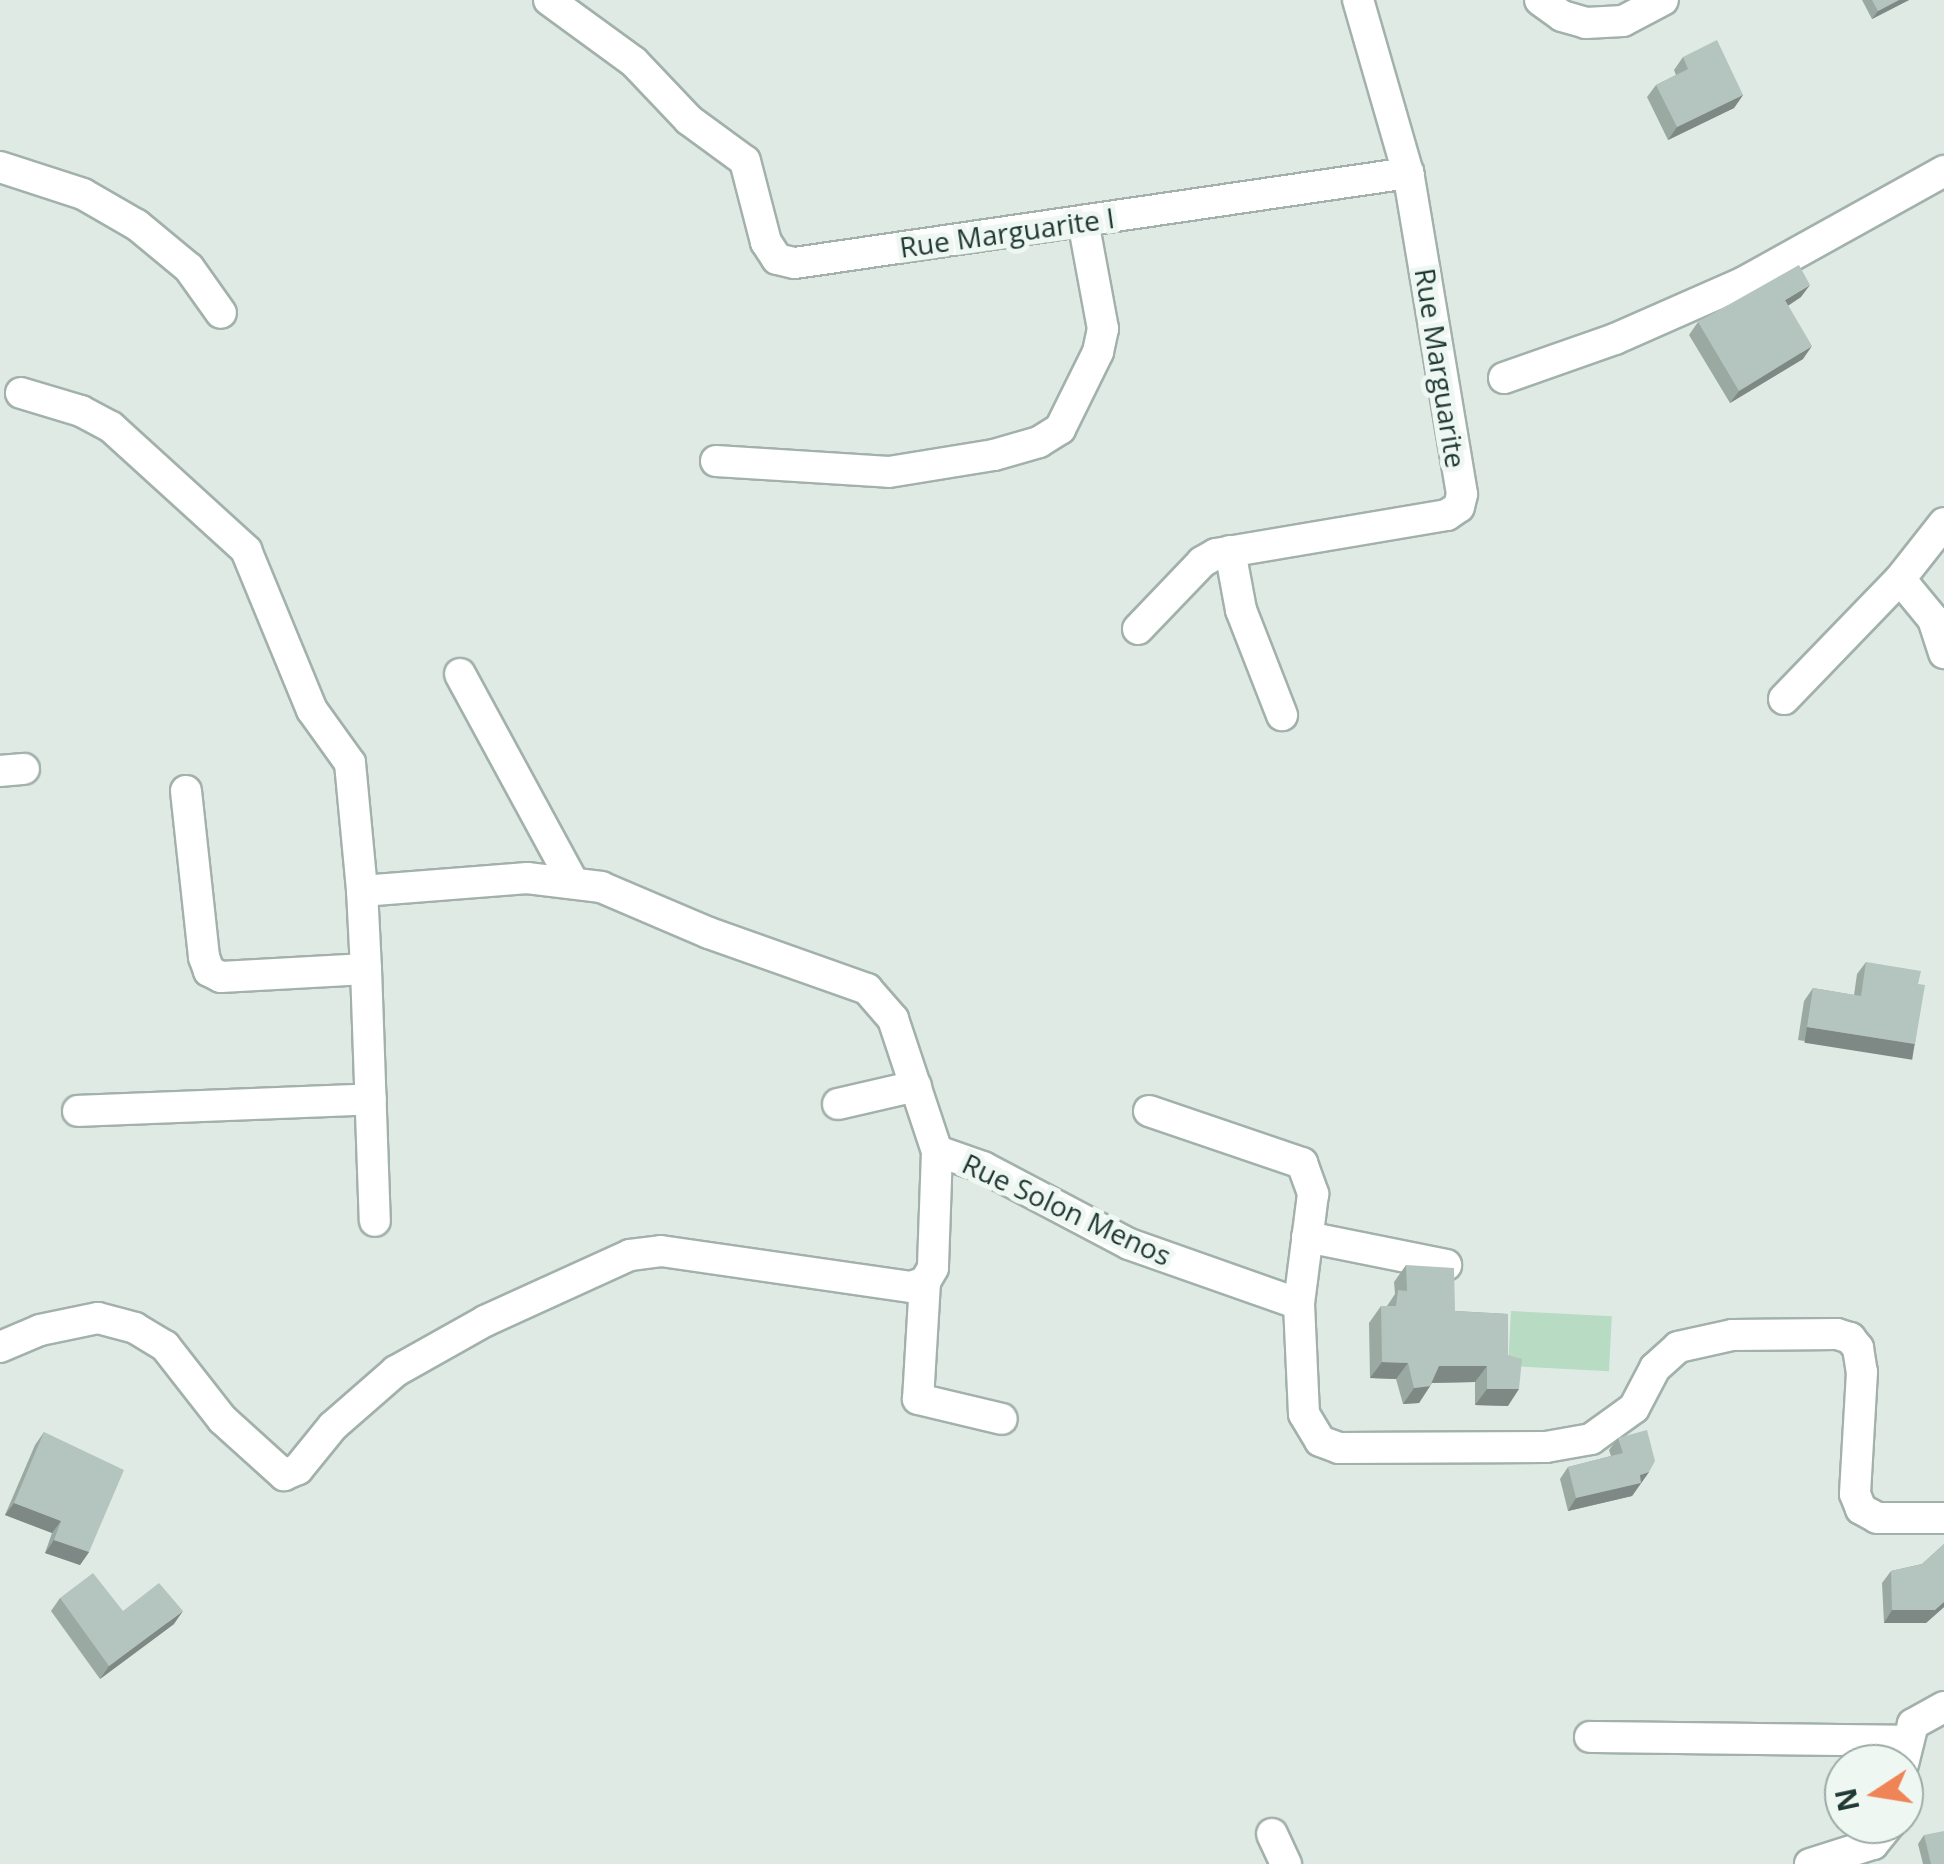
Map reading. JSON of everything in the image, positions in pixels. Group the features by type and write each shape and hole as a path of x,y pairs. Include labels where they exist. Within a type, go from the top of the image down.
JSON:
{"street":[{"name":"Rue Marguarite I","path":"549,0 634,62 689,120 745,161 766,242 777,259 795,263 1408,173"},
{"name":"Rue Marguarite","path":"1138,629 1202,562 1230,551 1447,515 1459,507 1462,494 1408,173 1358,0"},
{"path":"1540,0 1562,16 1586,23 1624,22 1663,0"},
{"path":"0,167 83,194 137,224 189,268 221,313"},
{"path":"1504,378 1616,339 1744,282 1944,171"},
{"path":"716,461 889,472 956,464 1050,436 1060,429 1072,406 1098,352 1103,329 1083,220"},
{"path":"20,393 82,411 111,427 246,550 312,710 350,764 362,891 375,1221"},
{"path":"1784,699 1900,579 1944,523"},
{"path":"1230,551 1241,610 1282,715"},
{"path":"1900,579 1933,619 1944,653"},
{"path":"460,674 572,880"},
{"path":"186,792 209,970 221,977 366,969"},
{"path":"362,891 526,878 572,880 601,887 709,932 867,989 892,1019 936,1151"},
{"path":"838,1104 916,1086"},
{"path":"78,1110 371,1098"},
{"path":"1149,1110 1302,1163 1313,1194 1299,1304 1304,1414 1308,1427 1320,1441 1364,1452 1546,1447 1590,1440 1634,1408 1655,1368 1678,1347 1732,1335 1837,1334 1850,1338 1858,1348 1862,1372 1855,1494 1861,1509 1877,1518 1944,1518"},
{"name":"Rue Solon Menos","path":"1002,1419 918,1399 926,1282 933,1268 936,1151 984,1166 1129,1244 1299,1304"},
{"path":"1307,1237 1446,1266"},
{"path":"0,1347 40,1330 98,1318 135,1328 165,1346 222,1419 284,1475 298,1468 333,1426 396,1371 485,1321 630,1255 662,1250 911,1286 926,1282"},
{"path":"1907,1744 1913,1724 1944,1707"},
{"path":"1590,1737 1824,1748"},
{"path":"1272,1834 1286,1864"},
{"path":"1810,1864 1873,1844"}],"green space":[{"path":"1511,1311 1612,1316 1609,1371 1508,1366"}],"building":[{"path":"1872,0 1899,0 1878,11"},
{"path":"1717,40 1743,95 1677,127 1656,85 1688,69 1683,57"},
{"path":"1799,265 1810,285 1785,300 1812,346 1739,391 1698,322"},
{"path":"1866,962 1921,971 1918,984 1925,985 1915,1044 1807,1027 1813,988 1861,996"},
{"path":"1406,1265 1454,1268 1455,1311 1508,1314 1508,1355 1522,1359 1519,1389 1487,1389 1487,1366 1439,1366 1430,1386 1414,1388 1408,1363 1382,1362 1381,1306 1396,1306 1398,1290 1407,1291"},
{"path":"1647,1430 1655,1461 1649,1472 1640,1475 1641,1483 1576,1498 1568,1467 1623,1453 1618,1438"},
{"path":"44,1432 124,1470 89,1552 54,1540 61,1521 14,1503"},
{"path":"1944,1544 1944,1602 1935,1610 1892,1610 1891,1571 1922,1564"},
{"path":"93,1573 123,1611 159,1583 183,1611 109,1666 60,1598"},
{"path":"1944,1831 1944,1864 1931,1864 1924,1835"}]}
